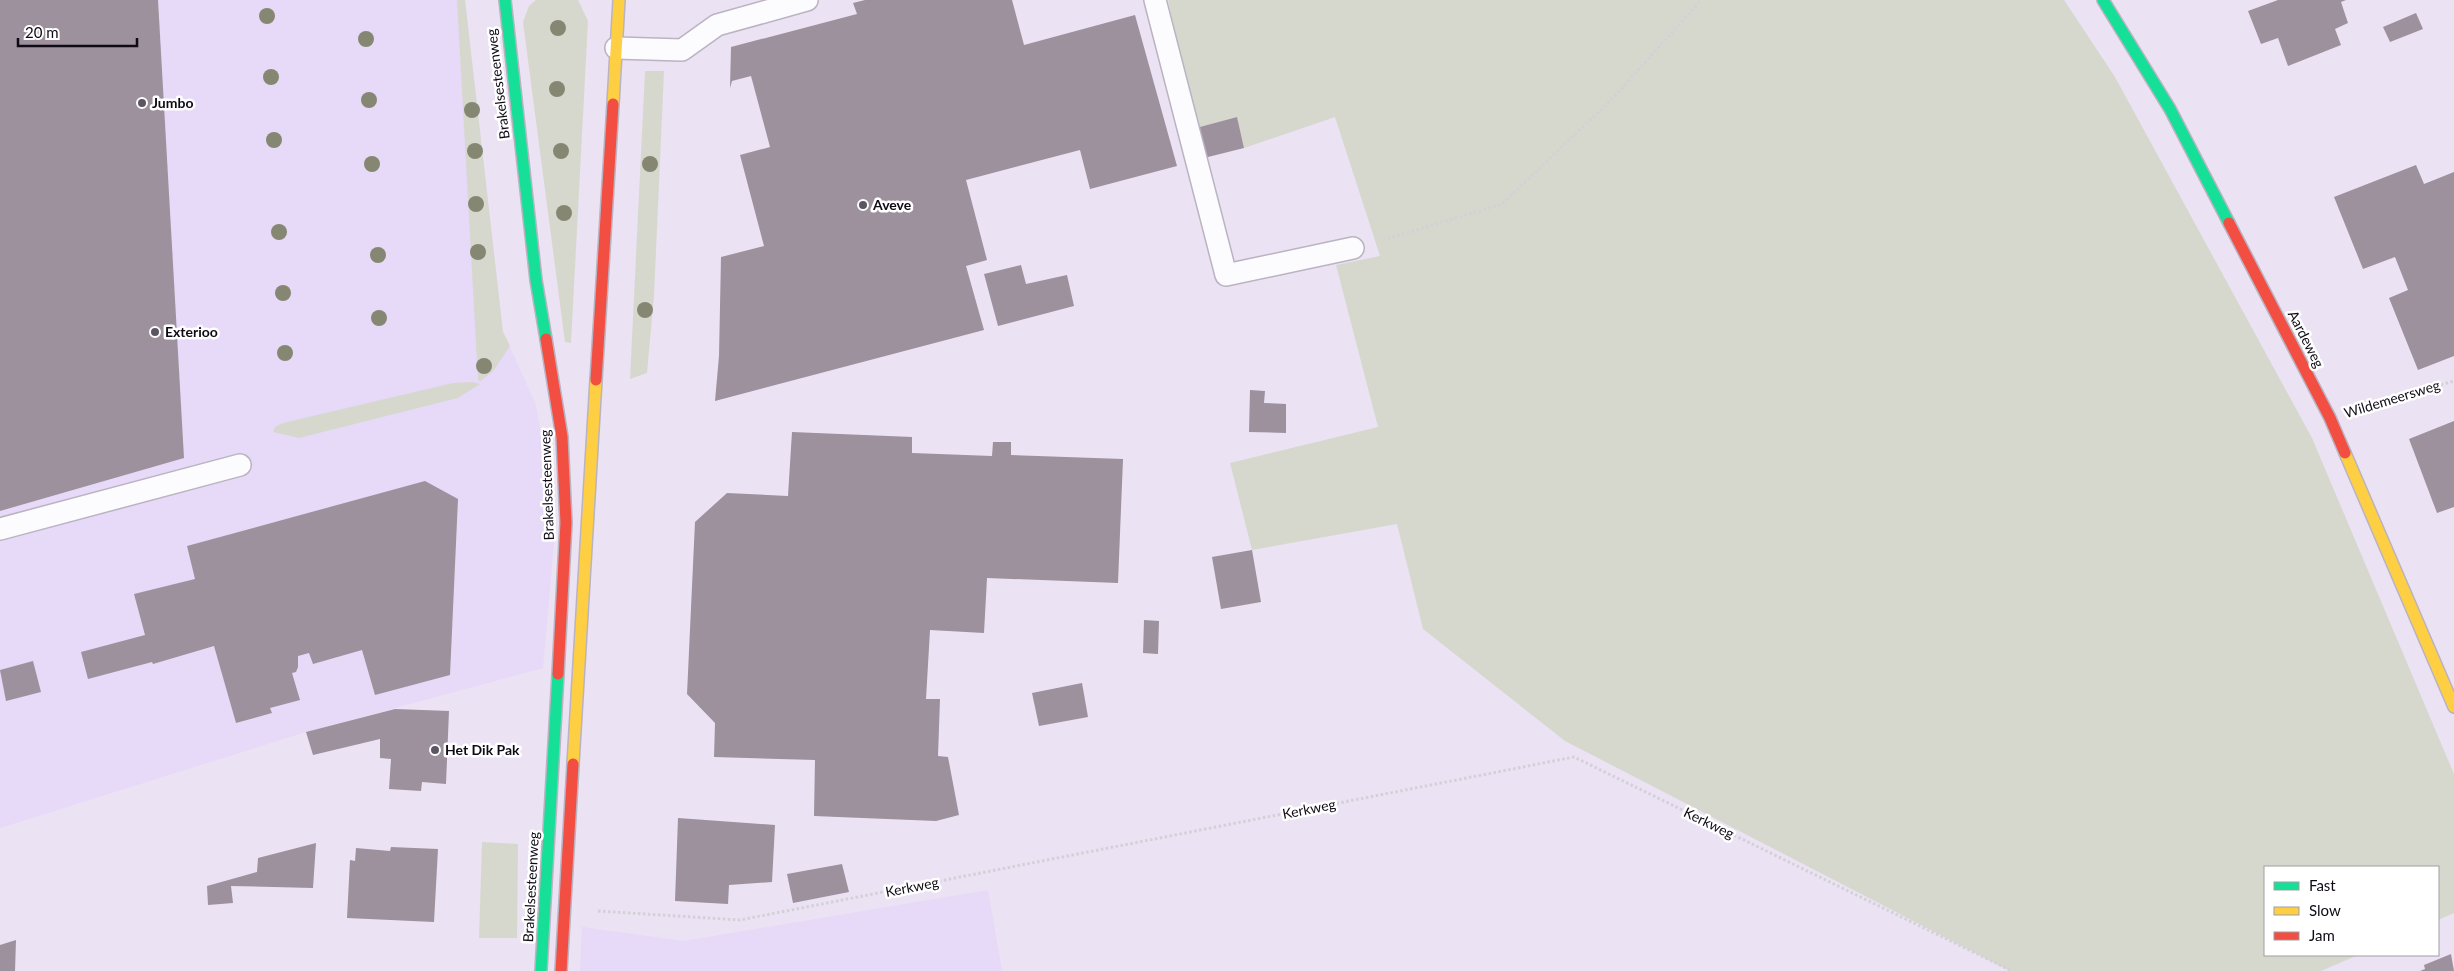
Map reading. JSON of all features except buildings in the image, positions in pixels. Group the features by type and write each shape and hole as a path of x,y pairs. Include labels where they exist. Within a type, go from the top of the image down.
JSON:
{"main road":[{"name":"Brakelsesteenweg","path":"504,0 536,280 562,437 566,523 541,971"},
{"path":"560,971 619,0"},
{"name":"Aardeweg","path":"2102,0 2170,109 2330,418 2454,707"}],"lane":[{"path":"616,48 682,50 717,25 807,0"},
{"path":"1155,0 1226,275 1354,248"},
{"path":"0,529 240,465"}],"path":[{"path":"1354,248 1416,232 1502,204 1614,97 1701,0"},
{"name":"Wildemeersweg","path":"2330,418 2432,386 2454,382"},
{"name":"Kerkweg","path":"564,908 740,920 1574,758 2012,971"}],"shaded area":[{"path":"0,0 465,0 503,332 536,405 556,520 543,668 306,732 0,828"},
{"path":"457,0 465,0 503,332 510,346 494,370 481,381 478,380"},
{"path":"536,0 578,0 588,21 571,343 565,342 523,22 529,6"},
{"path":"1168,0 2064,0 2115,77 2312,438 2454,774 2454,913 2439,920 2439,866 2264,866 2264,956 2356,956 2321,971 2010,971 1565,741 1423,629 1397,524 1252,550 1230,463 1378,427 1336,265 1380,256 1335,117 1244,148 1237,117 1196,128"},
{"path":"645,71 664,71 654,296 647,373 630,379"},
{"path":"472,382 480,384 458,398 299,438 273,432 275,427 283,423 453,383"},
{"path":"482,842 518,844 517,938 479,938"},
{"path":"988,890 1002,971 580,971 582,927 684,941"}],"traffic: fast":[{"path":"505,0 536,280 546,339"},
{"path":"2103,0 2170,109 2229,223"},
{"path":"541,971 558,674"}],"traffic: slow":[{"path":"613,104 619,0"},
{"path":"573,764 596,380"},
{"path":"2345,453 2454,707"}],"traffic: jam":[{"path":"596,380 613,104"},
{"path":"2229,223 2330,418 2345,453"},
{"path":"546,339 562,437 566,523 558,674"},
{"path":"561,971 573,764"}],"place":[{"name":"Jumbo","path":"142,103"},
{"name":"Aveve","path":"863,205"},
{"name":"Exterioo","path":"155,332"},
{"name":"Het Dik Pak","path":"435,750"}]}
